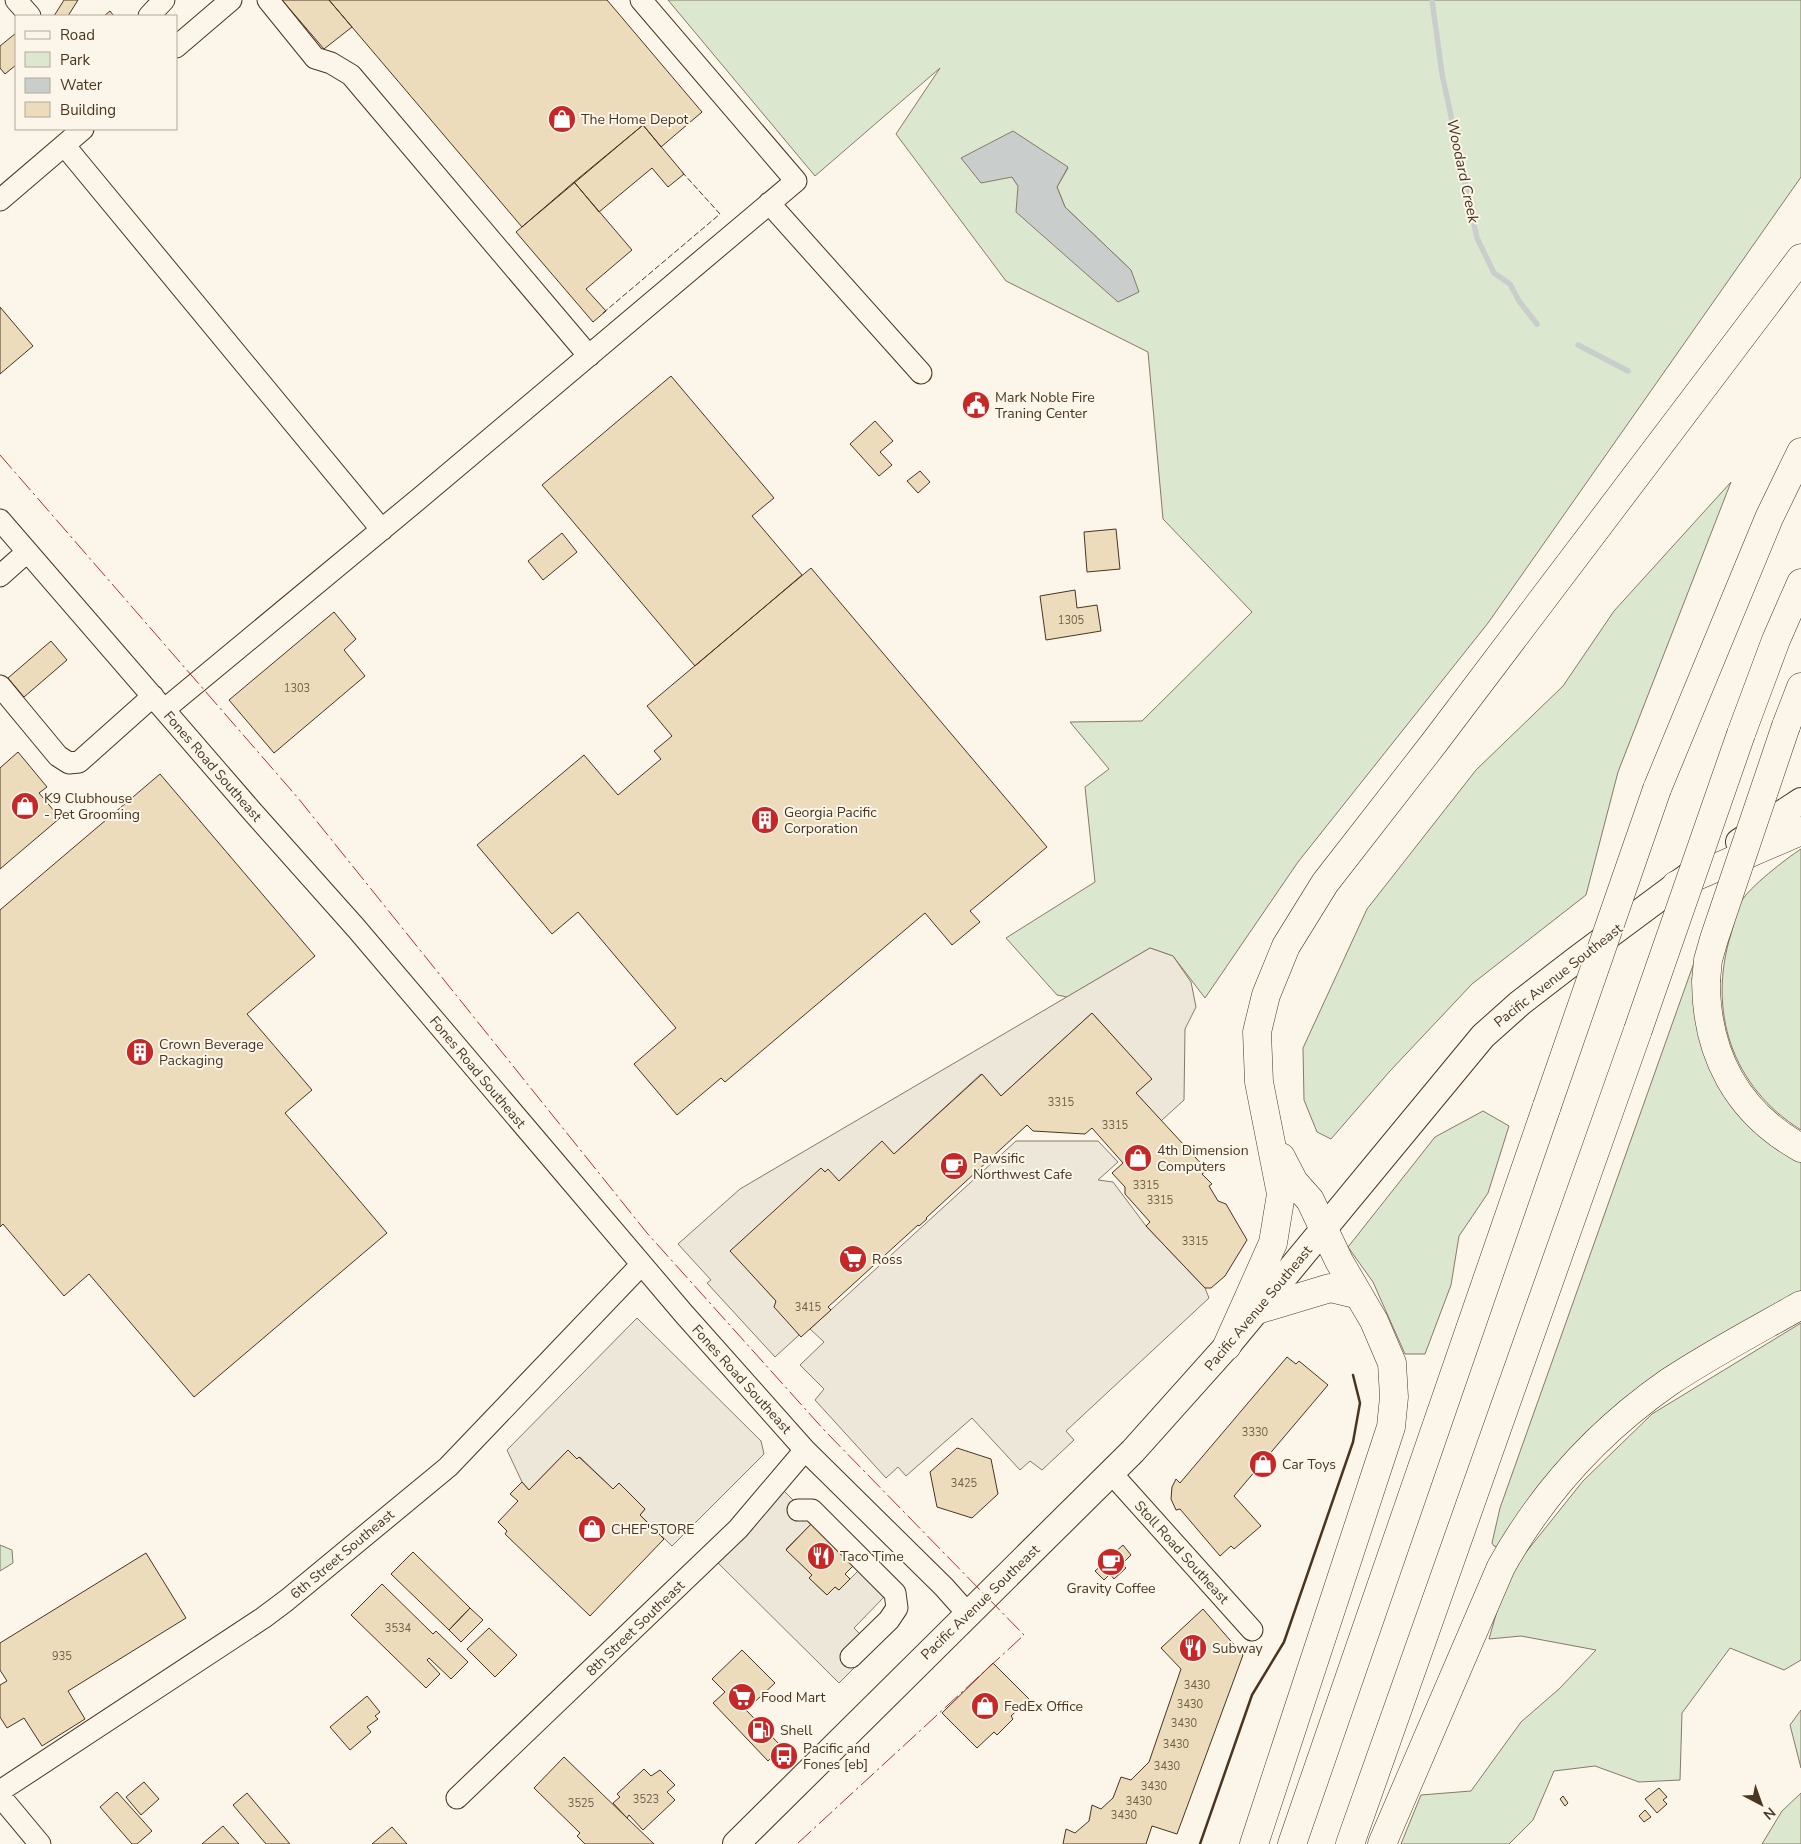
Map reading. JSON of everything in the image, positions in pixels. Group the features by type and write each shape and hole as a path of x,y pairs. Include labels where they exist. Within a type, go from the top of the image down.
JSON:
{"highway":[{"path":"1227,1346 1273,1243 1281,1194 1271,1135 1259,1082 1257,1032 1266,995 1286,946 1325,883 1434,744 1801,258"},
{"path":"1292,1844 1657,789 1769,518 1801,452"},
{"path":"1350,1844 1741,734 1776,640 1801,582"},
{"path":"1801,688 1786,726 1714,939 1708,960 1706,981 1706,1004 1714,1045 1729,1078 1754,1113 1780,1135 1801,1148"},
{"path":"1676,885 1801,831"},
{"path":"1254,1844 1391,1427 1394,1397 1392,1363 1374,1321 1323,1228 1310,1200 1294,1182 1271,1135"},
{"path":"1257,1310 1330,1288 1359,1295"},
{"path":"1382,1844 1501,1567 1524,1527 1548,1495 1586,1452 1643,1401 1695,1366 1801,1305"}],"main road":[{"name":"Pacific Avenue Southeast","path":"736,1844 1112,1474 1227,1346 1484,1036 1520,1002 1676,885 1801,801"}],"street":[{"path":"16,0 29,15"},
{"path":"151,15 164,0"},
{"path":"178,45 231,0"},
{"path":"268,0 315,58 332,63 351,75 589,356"},
{"path":"0,686 58,756 69,763 79,762 159,703 382,530 796,181 641,0"},
{"path":"0,200 82,130"},
{"path":"64,145 382,530"},
{"path":"769,203 921,373"},
{"name":"Fones Road Southeast","path":"0,520 250,809 356,928 641,1266 805,1450 944,1587 968,1614"},
{"path":"0,576 27,552"},
{"name":"6th Street Southeast","path":"0,1791 263,1618 294,1595 448,1467 641,1266"},
{"name":"8th Street Southeast","path":"457,1798 738,1529 805,1450"},
{"name":"Stoll Road Southeast","path":"1112,1474 1252,1630"},
{"path":"798,1510 812,1510 895,1593 897,1608 889,1620 851,1657"},
{"path":"0,1796 40,1844"}],"green space":[{"path":"668,0 1801,0 1801,177 1488,623 1298,862 1205,998 1173,956 1150,948 1067,997 1057,995 1006,938 1095,882 1085,787 1109,769 1070,722 1142,721 1252,612 1163,519 1148,352 1006,281 896,134 940,68 815,176","holes":["1068,168 1057,187 1065,207 1131,270 1018,186 1012,177"]},
{"path":"1731,482 1618,772 1586,895 1472,984 1390,1071 1331,1139 1317,1132 1304,1100 1303,1048 1367,909 1476,770 1563,686 1614,611"},
{"path":"1801,849 1801,1130 1777,1112 1758,1092 1742,1069 1731,1045 1724,1019 1722,991 1724,963 1741,902 1759,881"},
{"path":"1707,926 1699,1029 1801,1160 1801,1294 1735,1332 1520,1519 1497,1547 1494,1546 1492,1543 1500,1508"},
{"path":"1483,1111 1509,1126 1488,1193 1459,1236 1451,1285 1425,1354 1405,1354 1373,1282 1348,1247 1435,1137"},
{"path":"1801,1323 1801,1660 1784,1670 1730,1648 1682,1713 1680,1780 1639,1782 1595,1766 1554,1771 1533,1820 1509,1844 1401,1844 1421,1795 1471,1791 1521,1722 1559,1689 1596,1650 1521,1636 1489,1639 1507,1576 1583,1481 1652,1414"},
{"path":"0,1545 12,1550 13,1563 0,1571"},
{"path":"1801,1710 1801,1768 1790,1725"},
{"path":"1801,1793 1801,1844 1762,1844 1782,1811"}],"shaded area":[{"path":"1150,948 1173,956 1191,982 1196,1007 1185,1029 1184,1100 1161,1121 1136,1093 1151,1079 1092,1013 1001,1096 981,1074 894,1154 882,1142 839,1181 821,1169 731,1251 776,1301 799,1335 775,1357 707,1283 711,1280 678,1244 740,1189"},
{"path":"1016,1141 1098,1141 1118,1162 1098,1180 1113,1182 1146,1226 1205,1288 1209,1298 1066,1431 1074,1440 1042,1470 1030,1461 1020,1470 972,1418 906,1476 898,1467 886,1478 815,1400 824,1389 800,1365 824,1342 810,1329"},
{"path":"637,1318 761,1441 764,1454 672,1546 640,1515 645,1509 619,1483 613,1489 580,1457 577,1459 568,1450 529,1490 522,1482 507,1450"},
{"path":"784,1491 814,1521 786,1549 812,1575 809,1578 827,1595 835,1587 839,1590 859,1570 885,1596 854,1628 874,1648 839,1683 715,1560"}],"water":[{"path":"1013,131 1068,167 1057,187 1065,207 1131,270 1139,292 1118,302 1016,212 1018,186 1012,177 981,183 961,158"}],"building":[{"path":"64,0 78,0 69,15 55,15"},
{"path":"282,0 329,0 352,27 324,49"},
{"name":"The Home Depot","path":"329,0 607,0 702,112 661,147 643,125 522,227"},
{"path":"110,11 113,15 105,15"},
{"path":"15,34 15,66 5,74 0,68 0,46"},
{"path":"643,125 684,174 668,187 652,168 599,212 574,182"},
{"path":"574,182 632,250 586,289 606,311 593,322 516,232"},
{"path":"0,307 33,346 0,374"},
{"path":"671,376 774,498 752,516 802,575 695,666 542,485"},
{"path":"875,421 893,441 880,452 892,465 879,476 850,444"},
{"path":"920,471 930,482 918,493 907,481"},
{"path":"1116,529 1120,569 1087,572 1084,532"},
{"path":"562,533 577,552 543,580 528,561"},
{"name":"Georgia Pacific Corporation","path":"811,568 1047,847 970,911 980,922 952,945 925,913 725,1082 721,1078 677,1115 634,1064 676,1028 578,912 552,934 477,845 584,755 618,795 661,759 654,751 672,736 647,706"},
{"path":"1075,590 1077,608 1097,605 1101,631 1046,640 1040,596"},
{"path":"334,612 356,639 344,650 365,676 274,753 229,700"},
{"path":"51,641 67,660 24,697 8,678"},
{"name":"K9 Clubhouse - Pet Grooming","path":"18,752 47,787 39,793 60,818 0,869 0,768"},
{"name":"Crown Beverage Packaging","path":"160,774 315,956 247,1014 312,1090 285,1113 387,1233 194,1397 89,1274 64,1296 3,1224 0,1227 0,910"},
{"path":"1092,1013 1152,1079 1136,1093 1207,1170 1202,1174 1212,1184 1209,1186 1218,1201 1226,1204 1247,1240 1225,1276 1211,1288 1205,1288 1146,1226 1150,1222 1125,1194 1125,1187 1112,1173 1123,1163 1092,1128 1085,1134 1033,1131 1027,1125 927,1219 828,1307 831,1310 801,1337 774,1307 776,1301 730,1251 821,1168 825,1172 828,1169 839,1181 882,1141 894,1154 982,1074 1001,1096"},
{"path":"1287,1357 1296,1364 1299,1361 1328,1385 1234,1496 1261,1526 1234,1549 1231,1546 1220,1556 1180,1509 1176,1510 1171,1499 1172,1487 1176,1479 1180,1483"},
{"path":"957,1448 991,1459 998,1494 972,1518 937,1507 930,1472"},
{"path":"568,1450 577,1459 579,1457 613,1489 619,1483 645,1509 640,1515 664,1539 590,1616 505,1534 507,1531 498,1522 518,1501 510,1494 522,1482 529,1490"},
{"name":"Taco Time","path":"814,1521 856,1563 845,1574 850,1579 839,1590 835,1587 827,1595 809,1578 812,1575 786,1550"},
{"name":"Gravity Coffee","path":"1123,1545 1131,1555 1122,1564 1126,1568 1114,1579 1110,1574 1104,1580 1095,1571 1102,1565 1097,1560 1108,1550 1113,1554"},
{"path":"413,1552 470,1608 449,1630 391,1574"},
{"path":"146,1553 186,1618 68,1691 85,1719 42,1746 24,1718 7,1728 0,1717 0,1685 7,1681 0,1670 0,1643"},
{"path":"382,1584 433,1634 436,1631 468,1662 451,1679 429,1658 427,1660 440,1674 426,1688 351,1615"},
{"path":"470,1608 483,1620 461,1642 449,1630"},
{"path":"1203,1609 1243,1655 1177,1834 1152,1826 1146,1844 1063,1844 1066,1829 1075,1833 1089,1821 1092,1805 1101,1809 1113,1798 1121,1777 1131,1780 1149,1762 1181,1669 1161,1648"},
{"path":"489,1628 517,1655 495,1677 467,1649"},
{"path":"742,1650 775,1683 746,1710 782,1747 768,1761 713,1703 725,1692 712,1679"},
{"name":"FedEx Office","path":"993,1663 1029,1699 1011,1716 1013,1719 997,1735 994,1732 977,1748 942,1713"},
{"path":"367,1696 380,1712 375,1716 378,1719 367,1727 371,1732 350,1750 330,1727"},
{"path":"564,1757 654,1844 585,1844 577,1836 580,1833 534,1788"},
{"path":"644,1769 651,1776 660,1770 675,1785 667,1792 675,1800 643,1830 629,1815 627,1818 613,1803 620,1797 617,1794"},
{"path":"144,1782 159,1799 141,1815 126,1797"},
{"path":"1659,1788 1667,1797 1663,1800 1667,1804 1657,1813 1645,1799"},
{"path":"117,1792 152,1831 137,1844 132,1844 100,1807"},
{"path":"247,1793 290,1844 266,1844 233,1805"},
{"path":"1563,1796 1568,1803 1565,1806 1560,1799"},
{"path":"1645,1810 1651,1817 1644,1822 1639,1816"},
{"path":"223,1826 239,1844 202,1844"},
{"path":"392,1827 407,1844 372,1844"}],"waterway":[{"name":"Woodard Creek","path":"1432,0 1442,74 1477,238 1494,273 1510,284 1519,301 1537,324"},
{"name":"Woodard Creek","path":"1578,345 1628,371"}],"fence":[{"path":"603,313 720,214 682,172"}],"wall":[{"path":"1200,1844 1252,1695 1284,1642 1353,1442 1360,1403 1353,1375"}],"power":[{"path":"0,455 298,798 647,1233 825,1431 1024,1635 797,1844"}],"place":[{"name":"The Home Depot","path":"562,119"},
{"name":"Mark Noble Fire Traning Center","path":"976,405"},
{"name":"K9 Clubhouse - Pet Grooming","path":"25,806"},
{"name":"Georgia Pacific Corporation","path":"765,820"},
{"name":"Crown Beverage Packaging","path":"140,1052"},
{"name":"4th Dimension Computers","path":"1138,1158"},
{"name":"Pawsific Northwest Cafe","path":"954,1166"},
{"name":"Ross","path":"853,1259"},
{"name":"Car Toys","path":"1263,1464"},
{"name":"CHEF'STORE","path":"592,1529"},
{"name":"Taco Time","path":"821,1556"},
{"name":"Gravity Coffee","path":"1111,1562"},
{"name":"Subway","path":"1193,1648"},
{"name":"Food Mart","path":"742,1697"},
{"name":"FedEx Office","path":"985,1706"},
{"name":"Shell","path":"761,1730"},
{"name":"Pacific and Fones [eb]","path":"784,1756"}]}
